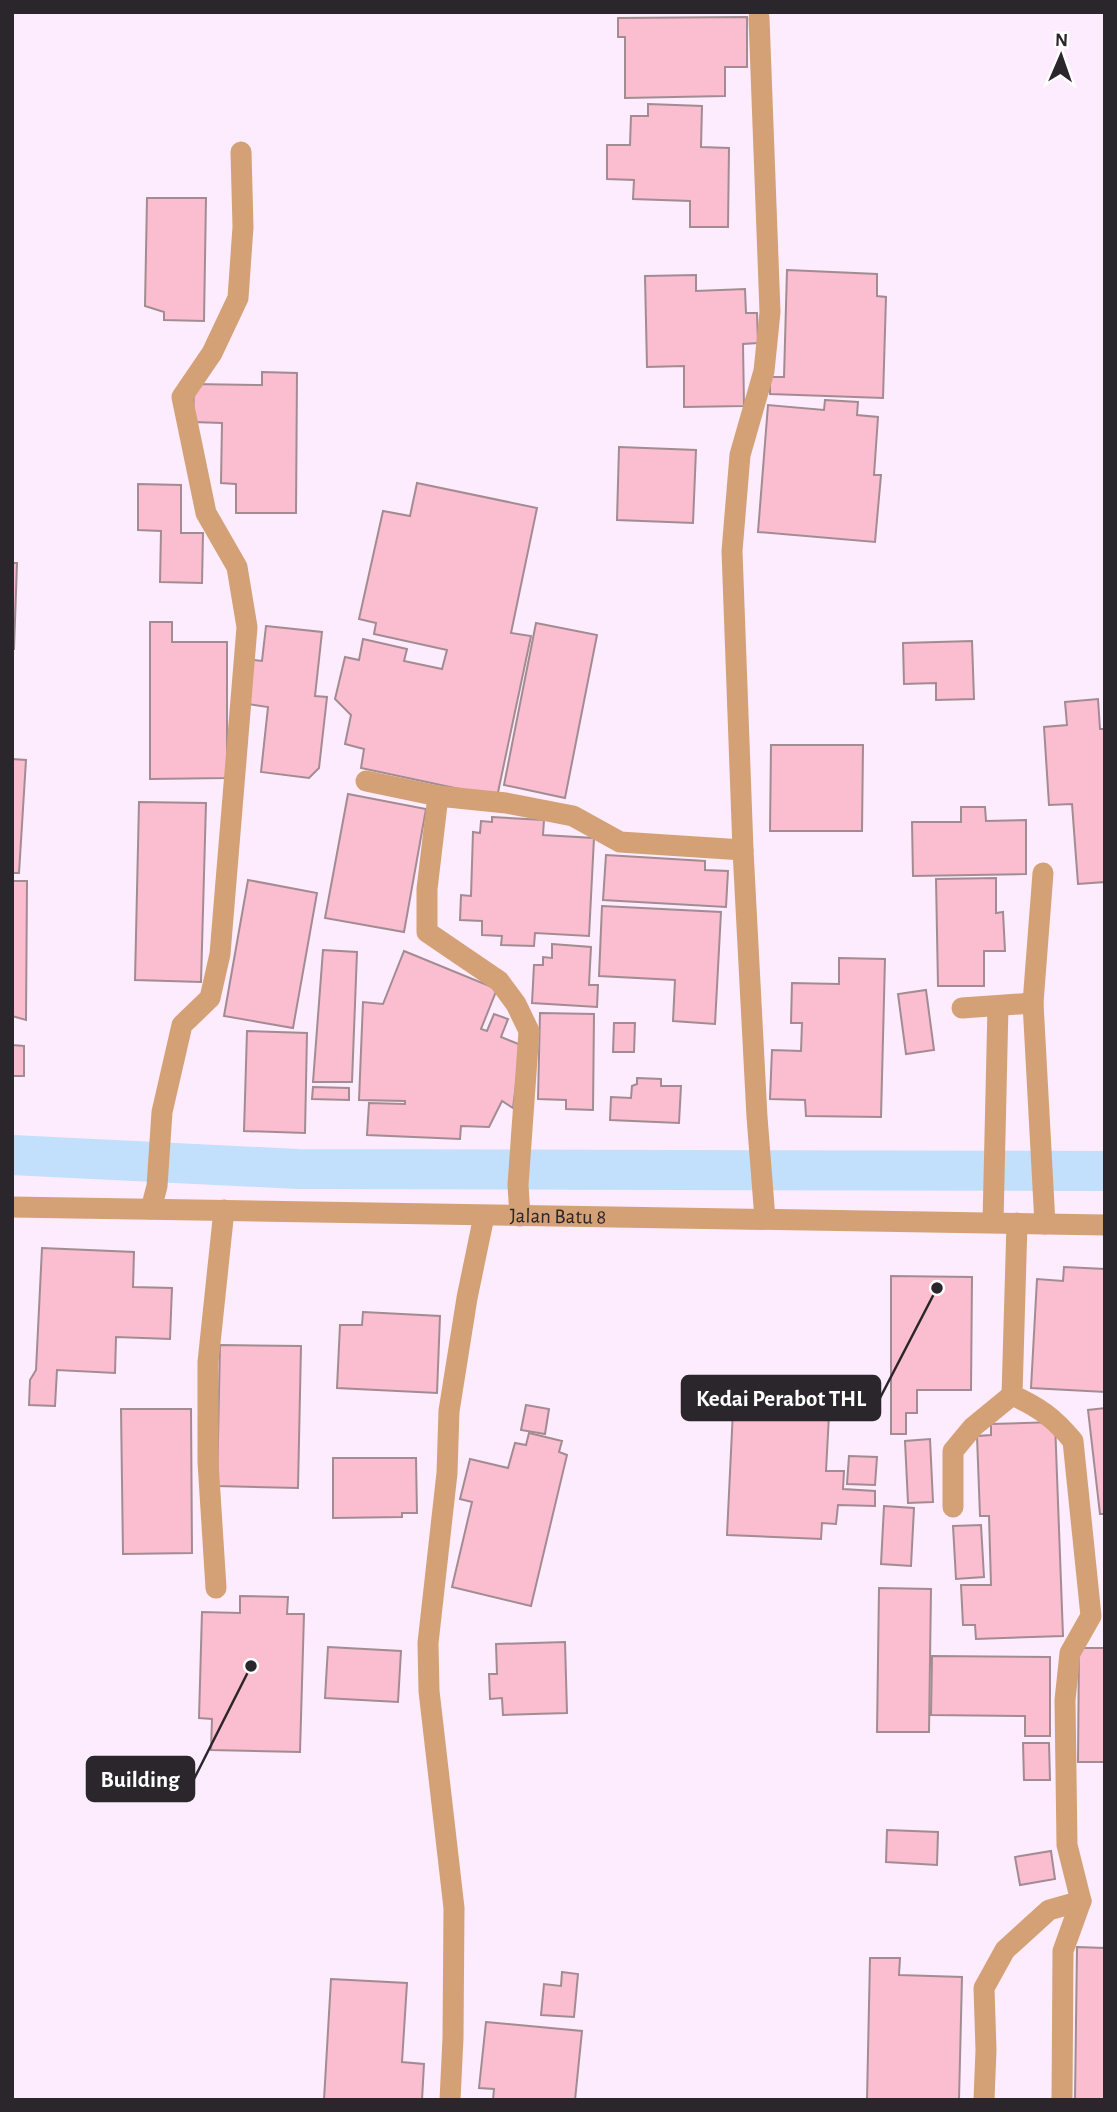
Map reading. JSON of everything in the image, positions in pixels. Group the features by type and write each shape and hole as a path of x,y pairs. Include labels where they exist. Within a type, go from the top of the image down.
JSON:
{"street":[{"path":"759,18 770,312 764,371 740,455 732,551 743,850 765,1219"},
{"path":"151,1209 157,1185 162,1112 182,1024 209,998 220,954 247,627 237,567 206,513 181,397 212,353 238,298 243,227 241,152"},
{"path":"366,781 438,796 506,803 572,816 620,842 743,850"},
{"path":"438,796 427,889 427,932 499,981 516,1004 529,1031 518,1185 520,1216"},
{"path":"1043,873 1033,1003 1045,1224"},
{"path":"962,1008 1033,1003"},
{"path":"993,1222 998,1006"},
{"name":"Jalan Batu 8","path":"12,1207 1105,1225"},
{"path":"216,1588 208,1462 208,1362 224,1210"},
{"path":"450,2100 454,1909 429,1691 428,1643 447,1473 449,1411 467,1297 484,1216"},
{"path":"953,1507 953,1451 973,1427 1012,1395 1017,1223"},
{"path":"1012,1395 1057,1420 1073,1441 1091,1616 1070,1653 1065,1700 1067,1845 1081,1901 1063,1951 1062,2100"},
{"path":"984,2100 984,1988 1005,1950 1049,1910 1081,1901"}],"building":[{"path":"747,17 747,67 725,67 725,96 625,98 625,37 618,37 618,18"},
{"path":"648,104 702,106 701,147 729,148 728,227 690,227 690,201 633,199 634,180 607,179 607,145 630,145 631,116 648,116"},
{"path":"147,198 206,198 204,321 164,320 164,312 145,306"},
{"path":"787,270 877,274 877,296 886,297 883,398 770,394 770,377 784,377"},
{"path":"696,275 696,291 745,289 746,313 757,313 758,343 743,344 744,406 684,407 684,366 647,367 645,276"},
{"path":"262,372 297,373 296,513 236,513 236,484 221,483 222,423 193,422 194,384 262,385"},
{"path":"825,400 858,402 857,415 878,417 874,475 881,475 875,542 758,532 768,405 824,410"},
{"path":"619,447 696,450 693,523 617,520"},
{"path":"417,483 537,508 511,633 531,636 497,797 361,768 364,749 345,744 351,715 335,699 345,657 359,660 363,639 407,649 404,661 442,669 447,650 374,634 376,623 359,619 383,511 410,516"},
{"path":"138,484 181,485 181,533 203,533 202,583 160,582 161,531 138,530"},
{"path":"12,563 17,563 14,649 12,649"},
{"path":"150,622 172,622 172,642 227,642 227,778 150,779"},
{"path":"536,623 597,635 565,798 504,785"},
{"path":"266,626 322,632 315,696 327,697 319,768 309,778 261,772 268,707 248,704 253,660 262,661"},
{"path":"972,641 974,699 936,700 936,683 904,684 903,643"},
{"path":"1098,699 1100,729 1105,729 1105,882 1078,884 1072,804 1049,805 1044,727 1067,725 1065,702"},
{"path":"771,745 863,745 862,831 770,831"},
{"path":"12,759 26,760 19,873 12,873"},
{"path":"348,794 426,809 404,932 325,918"},
{"path":"139,802 206,803 201,982 135,980"},
{"path":"961,807 985,807 986,821 1026,820 1026,874 913,876 912,822 961,822"},
{"path":"492,817 544,820 543,835 594,838 589,936 535,933 534,946 501,945 502,936 482,935 482,921 460,920 461,895 471,896 473,832 480,833 481,821 492,822"},
{"path":"606,855 705,861 705,870 728,871 726,907 603,900"},
{"path":"996,878 996,913 1003,912 1005,951 984,951 984,986 938,986 936,879"},
{"path":"248,880 317,893 293,1028 224,1016"},
{"path":"12,881 27,881 26,1020 12,1016"},
{"path":"602,906 721,912 715,1024 673,1021 675,980 599,976"},
{"path":"552,944 591,947 589,985 598,985 597,1007 532,1003 534,965 543,965 543,957 552,958"},
{"path":"323,950 357,952 352,1082 313,1082"},
{"path":"404,951 497,989 481,1029 487,1031 494,1014 508,1019 501,1037 521,1045 513,1108 502,1101 489,1127 461,1126 460,1139 367,1135 369,1103 405,1104 405,1101 359,1100 363,1002 383,1004"},
{"path":"839,958 885,959 881,1117 806,1116 805,1100 770,1099 772,1050 801,1051 802,1023 791,1023 792,983 839,984"},
{"path":"926,990 934,1050 906,1054 898,994"},
{"path":"540,1013 594,1014 593,1110 566,1109 566,1100 538,1099"},
{"path":"614,1023 635,1023 634,1052 613,1052"},
{"path":"247,1031 307,1033 305,1133 244,1131"},
{"path":"12,1045 24,1046 24,1076 12,1076"},
{"path":"637,1078 661,1079 661,1086 681,1086 679,1123 610,1120 611,1097 631,1098 632,1086 637,1084"},
{"path":"313,1087 349,1088 349,1100 312,1099"},
{"path":"42,1248 134,1252 133,1287 172,1288 170,1339 116,1337 115,1373 57,1370 55,1406 29,1405 30,1380 36,1370"},
{"path":"1064,1267 1105,1269 1105,1392 1031,1388 1037,1279 1063,1281"},
{"path":"891,1276 972,1277 971,1390 917,1390 917,1413 906,1413 906,1434 891,1434"},
{"path":"363,1312 440,1316 437,1393 337,1388 340,1325 362,1325"},
{"path":"220,1345 301,1346 298,1488 217,1486"},
{"path":"526,1405 549,1409 545,1434 521,1430"},
{"path":"1105,1408 1105,1514 1100,1514 1088,1410"},
{"path":"121,1409 191,1409 192,1553 123,1554"},
{"path":"733,1410 829,1415 826,1471 844,1471 843,1489 875,1491 875,1506 838,1505 836,1524 822,1523 821,1539 727,1535"},
{"path":"1055,1422 1063,1636 976,1639 975,1625 963,1625 961,1585 991,1585 989,1516 980,1516 977,1436 991,1435 991,1424"},
{"path":"529,1433 562,1441 559,1452 567,1455 531,1606 452,1587 472,1502 460,1499 470,1459 508,1468 515,1443 526,1445"},
{"path":"930,1439 933,1502 908,1503 905,1441"},
{"path":"849,1456 877,1457 875,1485 847,1484"},
{"path":"333,1458 416,1458 417,1513 402,1513 402,1517 333,1518"},
{"path":"884,1506 914,1508 911,1566 881,1564"},
{"path":"981,1525 984,1577 956,1579 953,1526"},
{"path":"879,1588 931,1589 929,1732 877,1732"},
{"path":"240,1596 288,1597 287,1614 304,1614 300,1752 211,1750 212,1719 199,1718 202,1612 240,1613"},
{"path":"565,1642 567,1713 503,1715 502,1698 490,1699 489,1674 497,1674 496,1644"},
{"path":"328,1647 401,1651 398,1702 325,1698"},
{"path":"1079,1648 1105,1648 1105,1762 1078,1762"},
{"path":"932,1656 1050,1657 1050,1736 1025,1736 1025,1716 931,1715"},
{"path":"1023,1743 1049,1743 1050,1780 1024,1780"},
{"path":"887,1830 938,1832 937,1865 886,1862"},
{"path":"1051,1851 1055,1879 1020,1885 1015,1857"},
{"path":"1077,1947 1105,1948 1105,2100 1075,2100"},
{"path":"870,1958 900,1958 899,1975 962,1977 959,2100 867,2100"},
{"path":"562,1972 578,1974 574,2017 541,2015 544,1984 561,1986"},
{"path":"331,1979 407,1983 402,2062 424,2064 422,2100 324,2100"},
{"path":"486,2022 582,2031 575,2100 493,2100 494,2089 479,2088"}],"waterway":[{"path":"12,1155 298,1169 1105,1171"}],"place":[{"name":"Kedai Perabot THL","path":"937,1288"},
{"name":"Building","path":"251,1666"}]}
